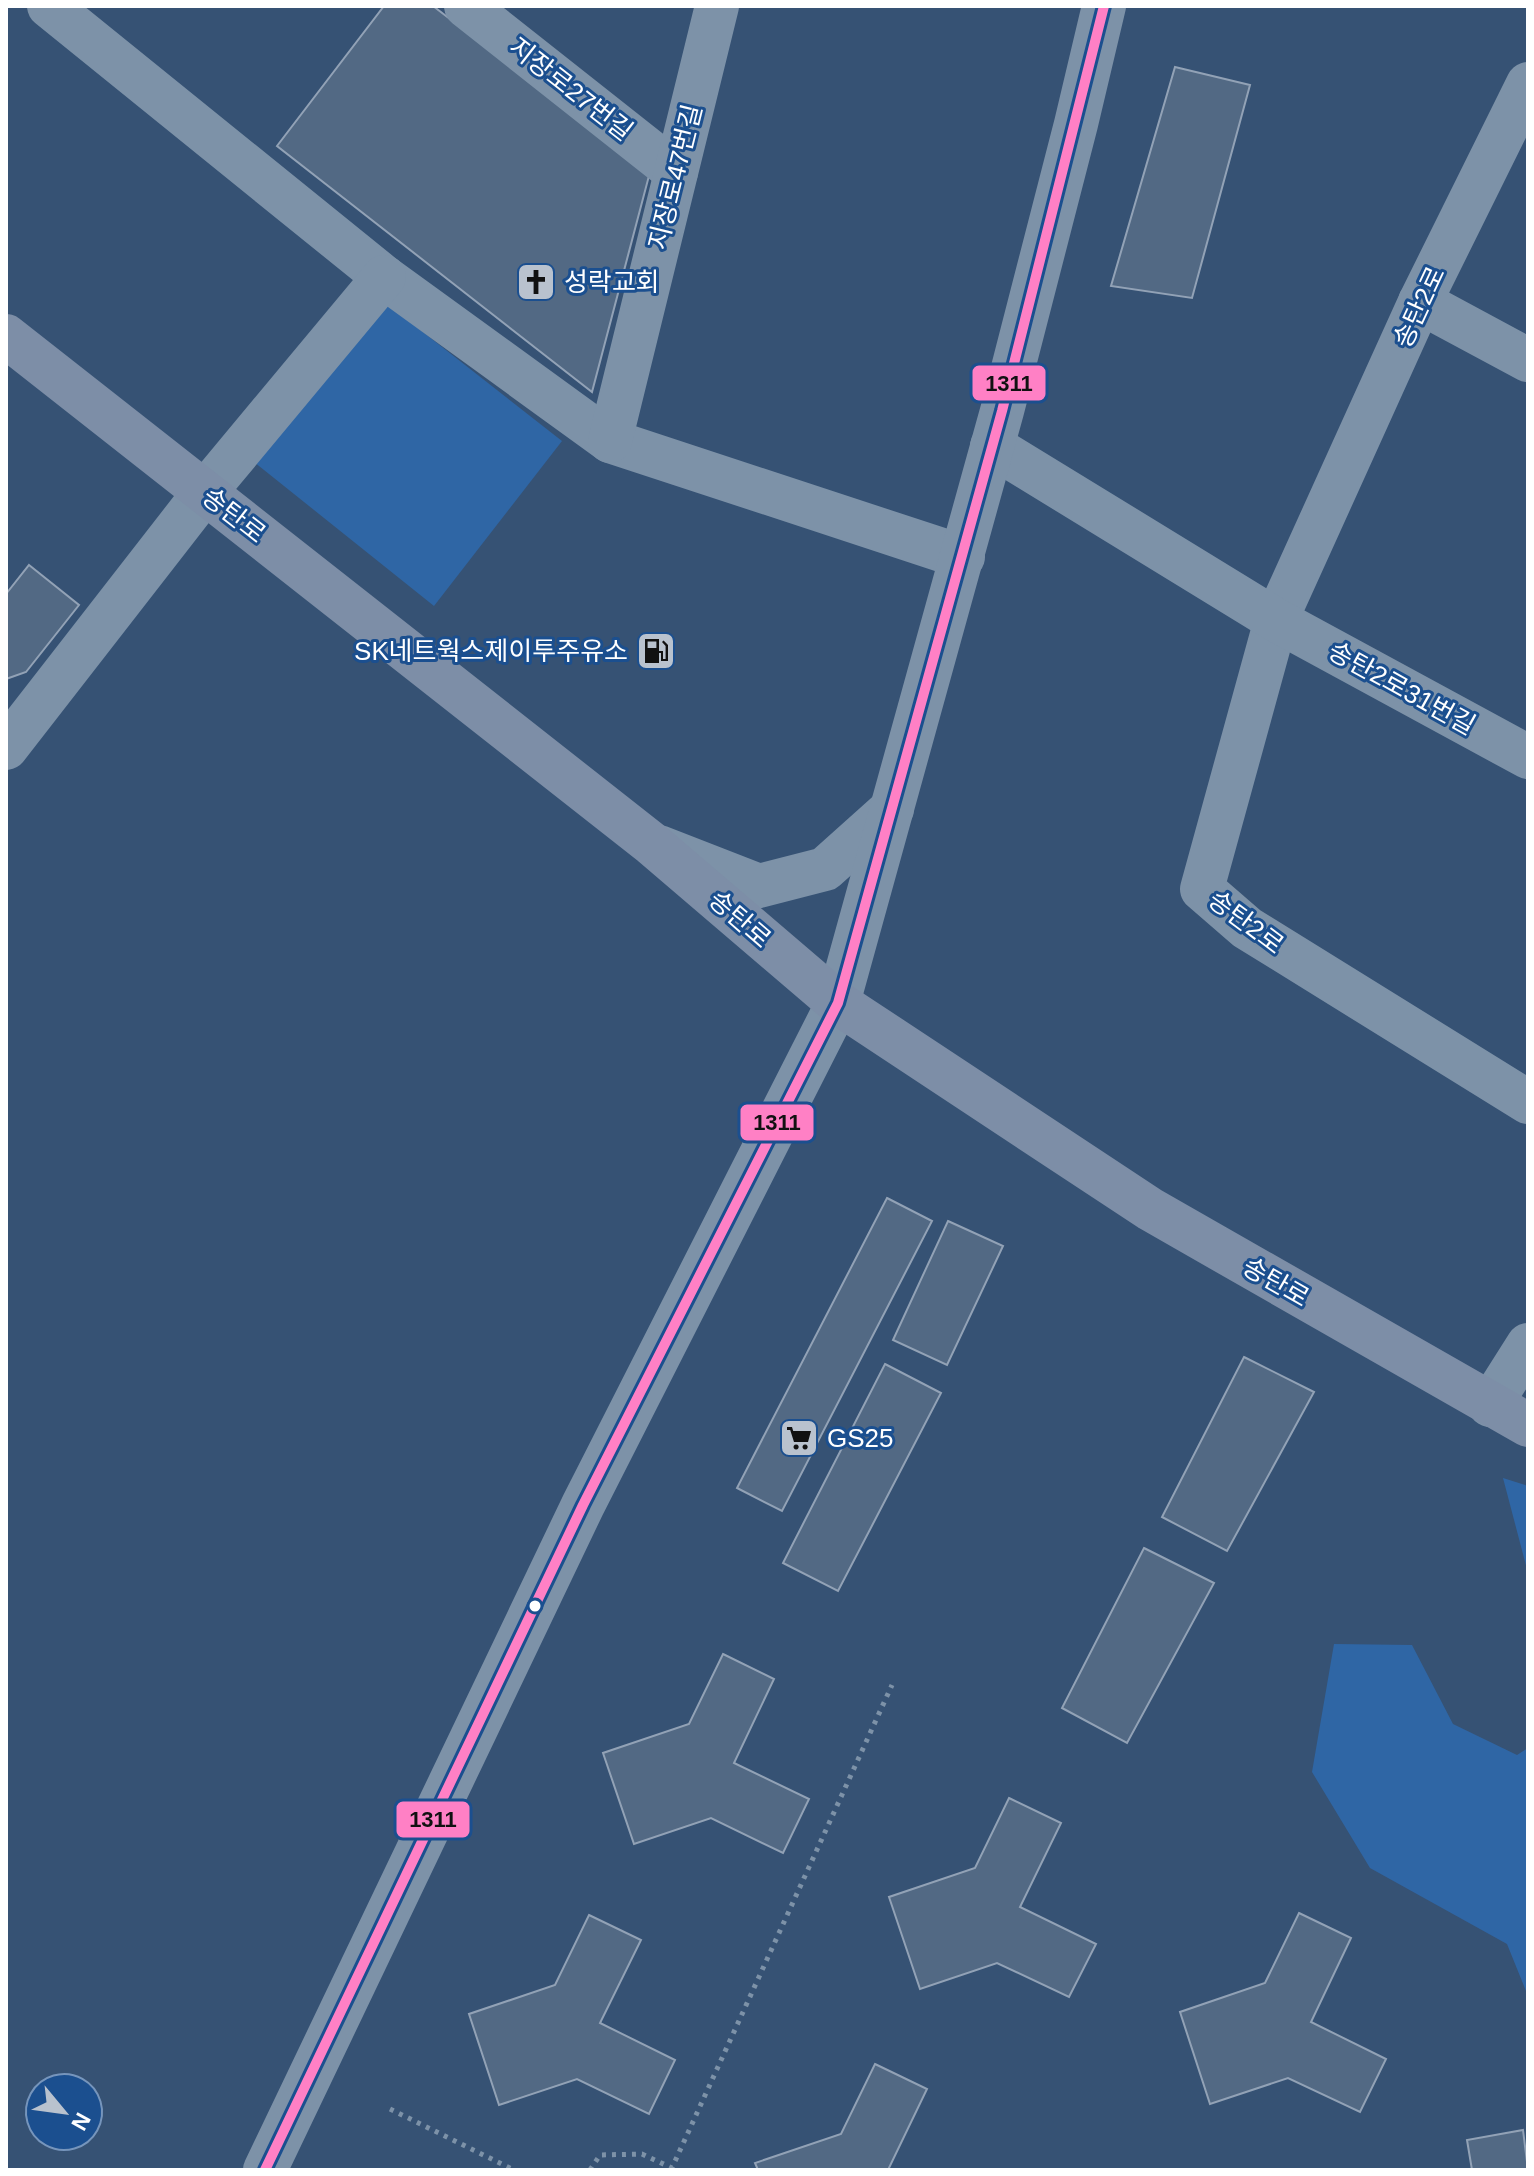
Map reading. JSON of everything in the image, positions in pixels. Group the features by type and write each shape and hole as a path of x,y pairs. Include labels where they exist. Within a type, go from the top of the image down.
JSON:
{"main road":[{"name":"송탄로","path":"6,336 652,844 838,1003 1150,1209 1528,1425"}],"street":[{"path":"49,6 384,277 610,441 963,557"},
{"name":"지장로27번길","path":"466,6 676,172"},
{"name":"지장로47번길","path":"610,441 717,6"},
{"path":"265,2170 583,1505 838,1003 963,557 1104,6"},
{"name":"송탄2로","path":"1528,84 1420,302 1276,620 1202,889 1247,928 1528,1102"},
{"path":"12,726 384,277"},
{"path":"1420,302 1528,360"},
{"path":"992,446 1276,620"},
{"name":"송탄2로31번길","path":"1276,620 1528,757"},
{"path":"652,844 759,886 825,869 892,809"},
{"path":"1490,1405 1528,1345"}],"path":[{"path":"590,2170 600,2155 642,2154 672,2169 892,1685"},
{"path":"390,2109 514,2170"}],"shaded area":[{"path":"386,303 562,441 434,606 254,462"},
{"path":"1503,1478 1528,1486 1528,1573"},
{"path":"1334,1644 1412,1645 1453,1724 1517,1755 1528,1748 1528,1996 1507,1944 1370,1868 1312,1772"}],"building":[{"name":"성락교회","path":"384,6 433,6 650,172 592,392 277,146"},
{"path":"1175,67 1250,85 1192,298 1111,286"},
{"path":"29,565 79,605 26,672 6,679 6,594"},
{"path":"887,1198 932,1221 782,1511 737,1488"},
{"path":"948,1221 1003,1246 947,1365 893,1340"},
{"path":"1244,1357 1314,1392 1227,1551 1162,1517"},
{"path":"885,1364 941,1393 838,1591 783,1563"},
{"path":"1144,1548 1214,1583 1127,1743 1062,1708"},
{"path":"723,1654 774,1679 734,1763 809,1799 783,1853 711,1818 634,1844 603,1753 689,1724"},
{"path":"1009,1798 1061,1823 1020,1907 1096,1944 1069,1997 997,1963 920,1989 889,1897 975,1868"},
{"path":"1299,1913 1351,1938 1311,2022 1386,2059 1360,2112 1288,2078 1210,2104 1180,2012 1265,1983"},
{"path":"589,1915 641,1940 600,2023 675,2060 649,2114 577,2079 499,2105 469,2014 555,1985"},
{"path":"875,2064 927,2089 888,2170 758,2170 755,2163 841,2134"},
{"path":"1523,2130 1528,2170 1472,2170 1467,2140"}],"transit line":[{"name":"1311","path":"265,2170 583,1505 838,1003 1002,411 1104,6"}],"place":[{"name":"성락교회","path":"536,282"},
{"name":"SK네트웍스제이투주유소","path":"656,651"},
{"name":"GS25","path":"799,1438"}]}
